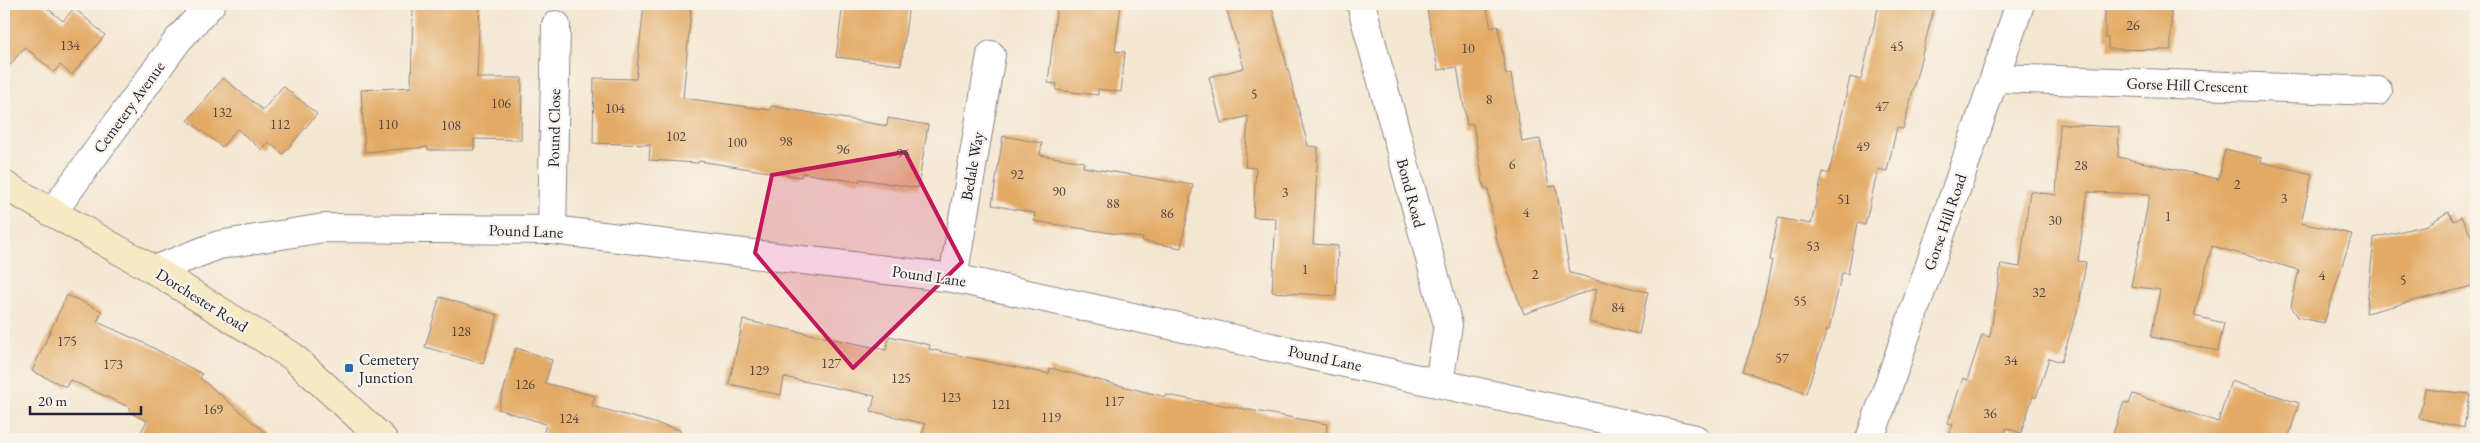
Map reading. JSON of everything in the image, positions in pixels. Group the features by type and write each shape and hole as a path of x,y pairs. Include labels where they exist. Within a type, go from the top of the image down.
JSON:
{"street":[{"name":"Cemetery Avenue","path":"52,214 178,40 211,4"},
{"name":"Bond Road","path":"1361,4 1448,325 1439,383"},
{"name":"Gorse Hill Road","path":"1870,439 2020,4"},
{"name":"Pound Close","path":"552,230 556,25"},
{"name":"Bedale Way","path":"953,278 991,55"},
{"name":"Gorse Hill Crescent","path":"1995,78 2378,91"},
{"name":"Dorchester Road","path":"4,185 52,214 154,270 292,356 383,439"},
{"name":"Pound Lane","path":"154,270 219,245 324,228 552,230 953,278 1695,439"}],"highlighted area":[{"path":"905,152 962,262 853,368 755,253 772,175"}],"building":[{"path":"4,4 42,4 63,21 74,8 105,35 72,75 60,65 54,72 25,47 4,72"},
{"path":"413,4 480,4 477,78 522,78 521,140 474,139 474,150 428,150 428,147 365,152 361,90 411,87"},
{"path":"644,4 691,9 683,98 770,110 771,106 887,126 888,118 928,125 918,188 860,179 859,182 802,173 801,177 699,161 698,163 649,160 650,145 593,143 594,78 636,79"},
{"path":"843,4 909,4 901,65 836,57"},
{"path":"1057,4 1121,4 1115,51 1125,52 1121,92 1098,89 1098,95 1056,90 1057,84 1048,83"},
{"path":"1225,4 1271,4 1308,146 1318,147 1313,244 1338,246 1336,296 1272,292 1276,218 1253,217 1256,168 1245,167 1248,116 1221,123 1209,77 1244,68"},
{"path":"1426,4 1486,4 1491,28 1498,26 1506,75 1511,74 1522,142 1540,139 1549,187 1556,186 1570,273 1648,292 1639,334 1589,322 1597,288 1524,314 1497,242 1488,188 1484,188 1473,124 1467,125 1457,67 1438,70"},
{"path":"1879,4 1935,4 1903,129 1897,127 1887,171 1878,169 1865,225 1857,223 1848,274 1842,273 1829,330 1827,330 1806,393 1743,371 1758,327 1772,260 1770,260 1778,218 1811,224 1823,172 1829,174 1850,77 1861,80"},
{"path":"2105,4 2171,4 2171,50 2108,49 2108,38 2105,38"},
{"path":"223,78 263,110 283,86 317,114 283,154 268,142 262,150 237,129 222,147 188,120"},
{"path":"2060,124 2119,127 2118,157 2219,179 2225,149 2262,158 2261,162 2312,174 2301,223 2352,234 2324,323 2298,317 2291,306 2299,270 2212,246 2194,316 2224,323 2218,351 2151,337 2160,290 2131,286 2150,194 2088,192 2078,261 2086,262 2079,306 2061,362 2049,358 2036,398 2033,396 2021,433 2007,428 2003,439 1948,439 1953,424 1948,423 1963,378 1967,380 1982,335 1990,337 2001,264 2020,267 2030,191 2056,195"},
{"path":"1003,136 1042,143 1040,155 1084,162 1083,167 1193,185 1181,248 1142,241 1143,238 1034,221 1035,213 992,205"},
{"path":"2448,212 2454,221 2461,217 2476,244 2476,285 2366,313 2374,238 2427,225"},
{"path":"67,295 102,311 97,322 142,342 202,374 200,378 273,439 137,439 147,421 129,412 131,408 70,380 66,387 32,371"},
{"path":"440,297 498,315 483,364 425,347"},
{"path":"743,320 886,350 889,336 930,345 929,349 1049,374 1050,368 1166,397 1166,395 1327,424 1326,439 942,439 922,435 925,424 871,411 875,396 784,377 781,395 729,384"},
{"path":"516,348 552,360 545,383 595,396 592,406 680,430 679,439 542,439 546,424 498,409"},
{"path":"2231,381 2299,403 2288,439 2111,439 2124,402 2129,404 2133,394 2218,422"},
{"path":"2425,389 2470,394 2464,428 2419,418"}],"place":[{"name":"Cemetery Junction","path":"349,368"}]}
